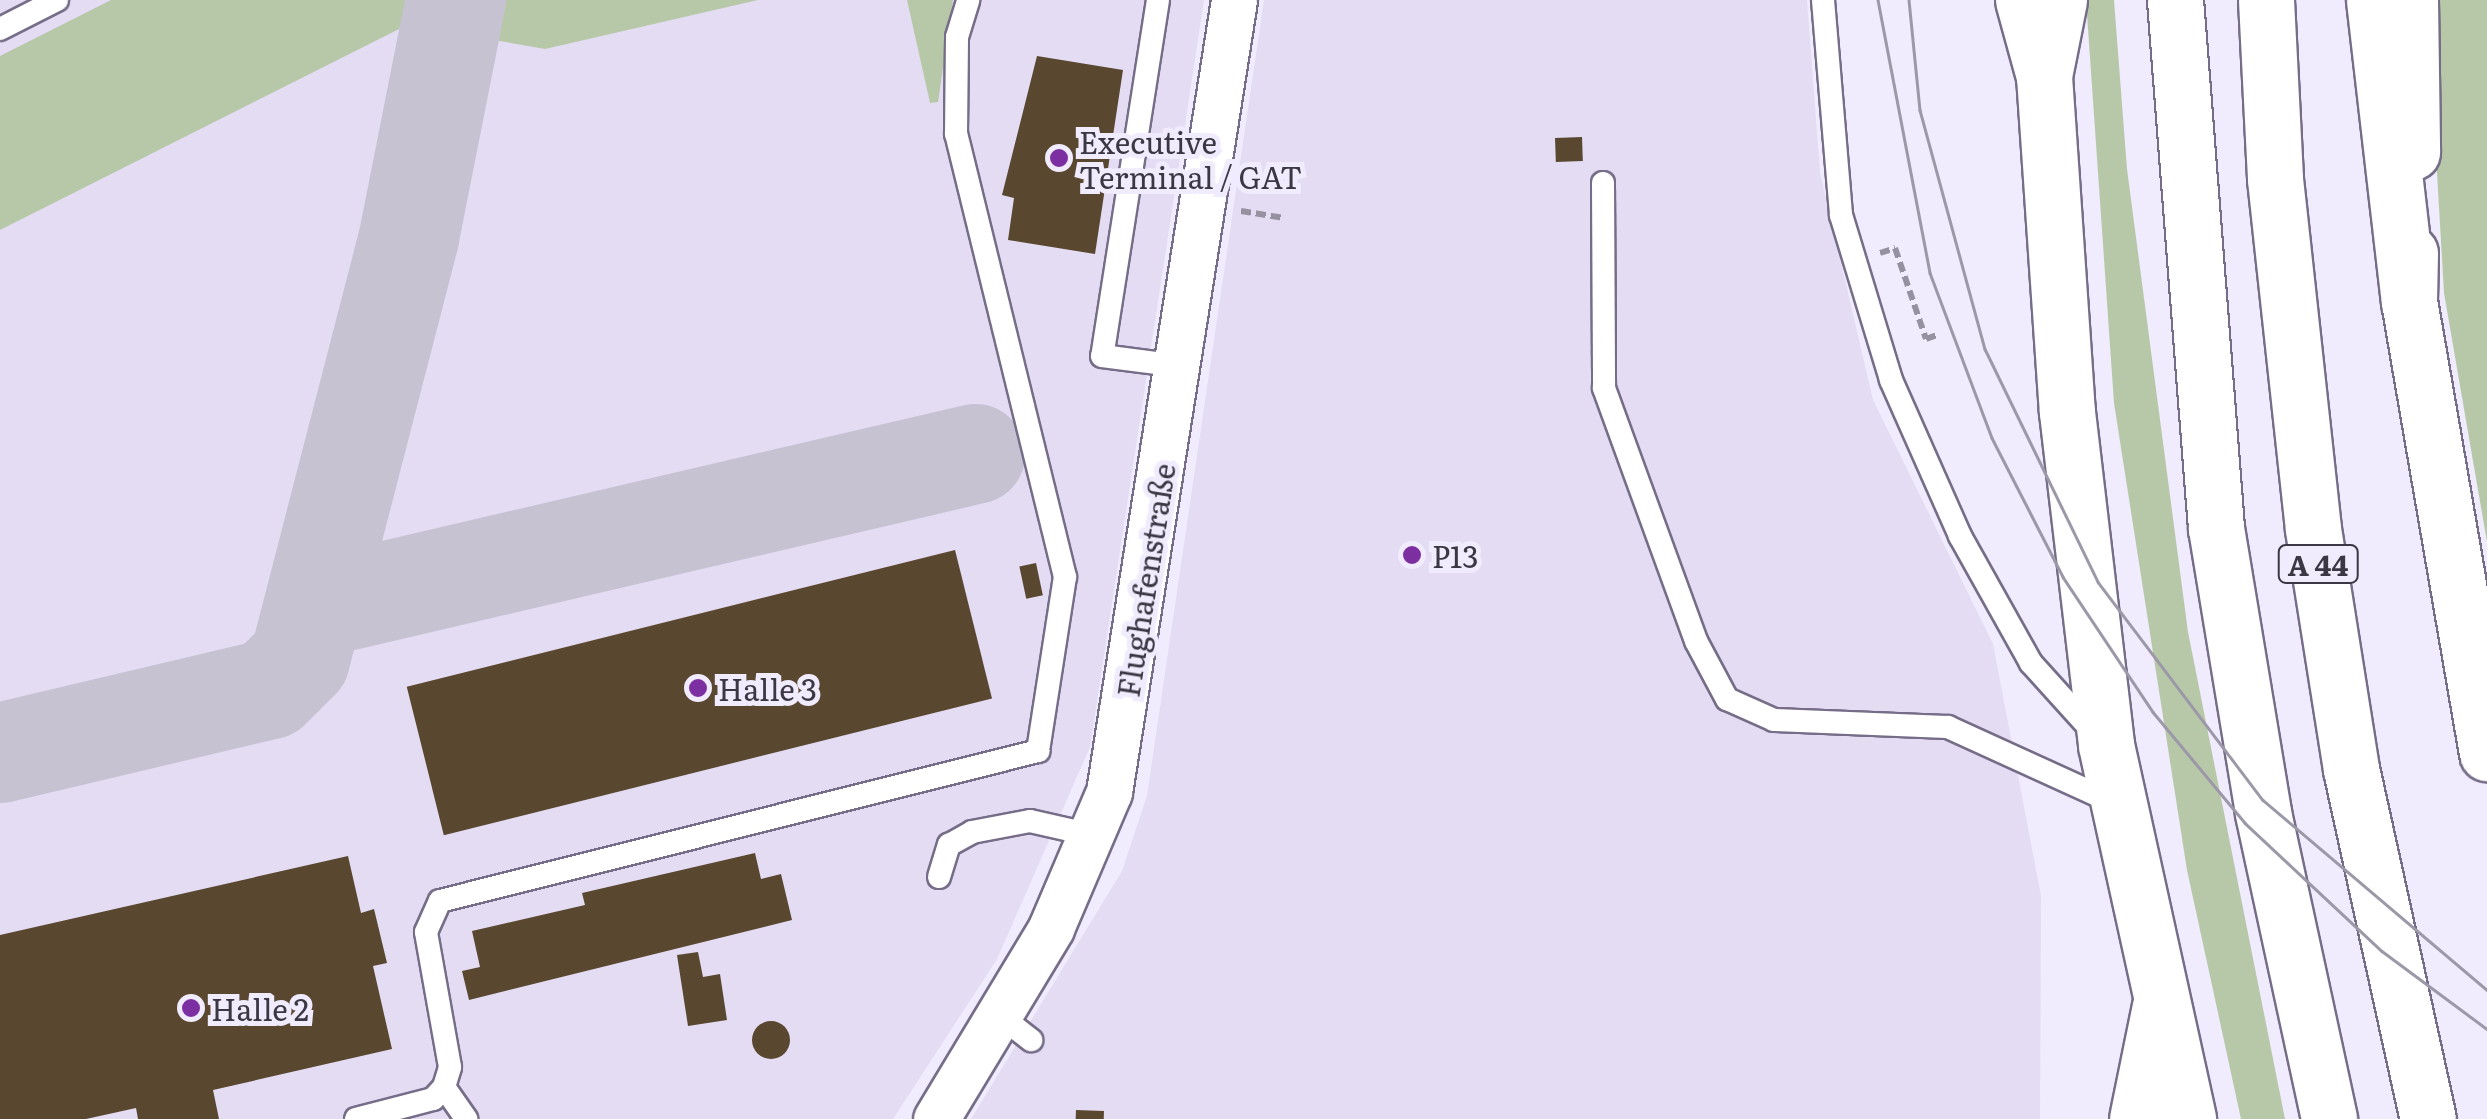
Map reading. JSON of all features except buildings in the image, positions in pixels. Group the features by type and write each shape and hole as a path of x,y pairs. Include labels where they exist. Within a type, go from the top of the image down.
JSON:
{"main road":[{"path":"2023,0 2044,76 2076,512 2106,745 2160,1006 2188,1119"},
{"path":"2044,76 2059,0"},
{"path":"2174,0 2216,528 2263,813 2329,1119"},
{"name":"A 44","path":"2266,0 2274,179 2313,529 2351,770 2428,1119"},
{"path":"2374,0 2409,301 2487,753"},
{"path":"2409,301 2410,0"},
{"path":"2137,1119 2160,1006"}],"street":[{"name":"Flughafenstraße","path":"936,1119 1015,1027 1096,836 1180,366 1234,0"}],"lane":[{"path":"0,28 57,0"},
{"path":"356,1119 433,1099 444,1087 450,1067 426,932 440,901 1023,761 1043,741 1064,577 956,134 958,37 968,0"},
{"path":"1158,0 1102,356 1180,366"},
{"path":"1823,0 1841,215 1890,380 1960,536 2031,663 2106,745"},
{"path":"1603,184 1604,388 1696,641 1726,699 1774,720 1948,727 2118,804"},
{"path":"939,877 949,845 972,832 1030,821 1096,836"},
{"path":"444,1087 466,1119"}],"path":[{"path":"1898,255 1926,339 1937,335"}],"shaded area":[{"path":"0,0 1204,0 1090,747 997,959 893,1119 0,1119"},
{"name":"P13","path":"1264,0 1807,0 1820,173 1873,400 1993,644 2041,896 2040,1119 971,1119 1122,871 1147,796"}],"green space":[{"path":"111,0 418,0 415,21 0,230 0,56"},
{"path":"488,0 758,0 545,49 483,38"},
{"path":"907,0 953,0 938,102 930,103"},
{"path":"2086,0 2114,0 2127,169 2188,632 2285,1119 2241,1119 2187,870 2114,403"},
{"path":"2427,0 2487,0 2487,542 2444,293"}],"taxiway":[{"path":"0,753 270,689 300,659 409,237 456,0"},
{"path":"319,607 975,454"}],"tram line":[{"path":"1878,0 1930,273 1992,438 2063,577 2153,712 2245,823 2382,951 2487,1029"},
{"path":"1909,0 1920,110 1985,349 2098,582 2263,800 2487,990"}],"place":[{"name":"Executive Terminal / GAT","path":"1059,158"},
{"name":"P13","path":"1412,555"},
{"name":"Halle 3","path":"698,688"},
{"name":"Halle 2","path":"191,1008"}]}
